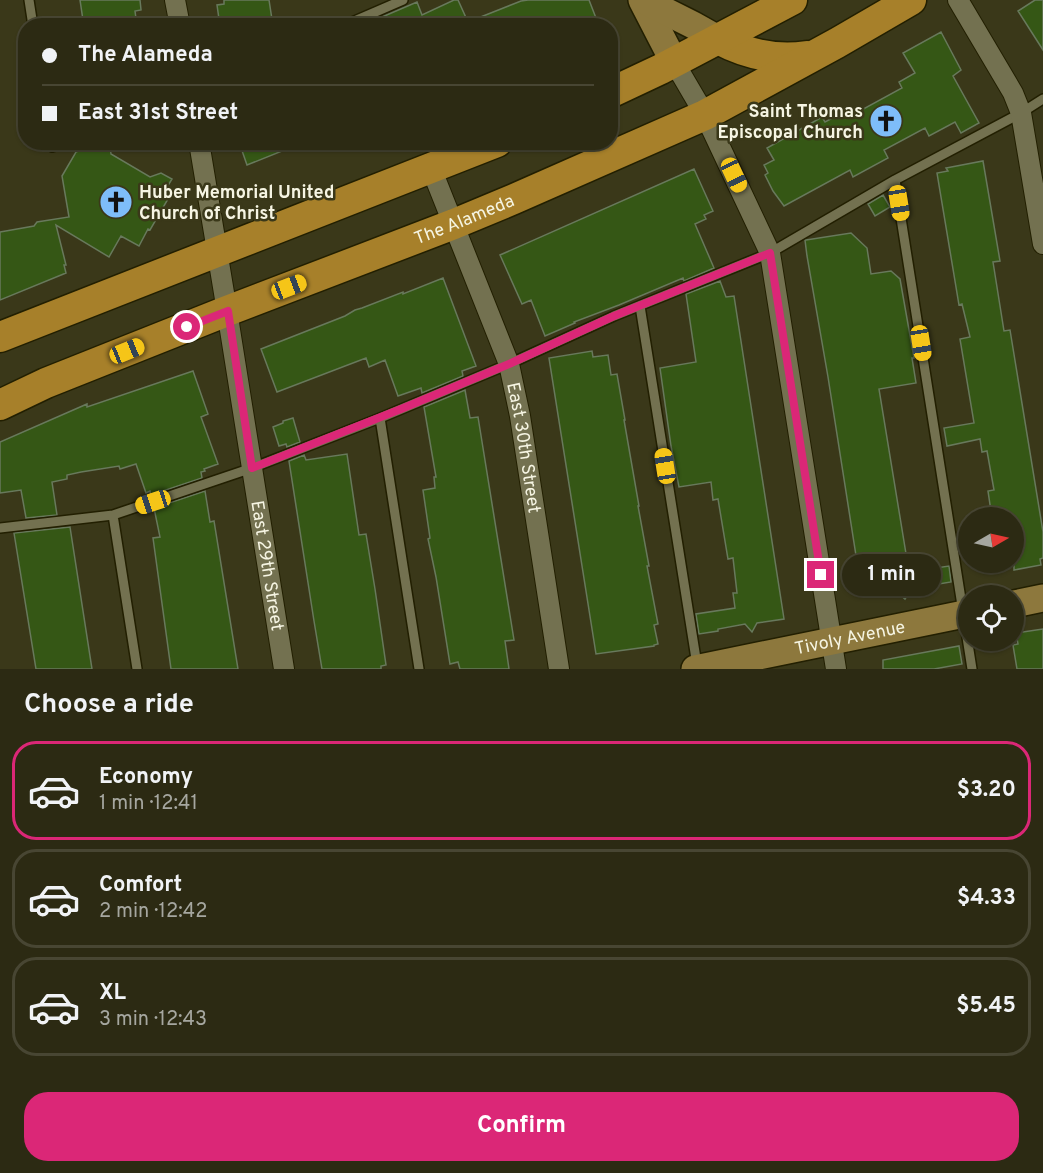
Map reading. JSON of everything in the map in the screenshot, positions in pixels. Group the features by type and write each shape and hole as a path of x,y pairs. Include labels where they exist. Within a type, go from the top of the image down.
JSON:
{"main road":[{"path":"618,89 792,0"},
{"name":"The Alameda","path":"0,405 46,383 454,224 705,115 819,54 911,0"},
{"path":"718,39 747,53 760,56 789,58 819,54"},
{"path":"0,338 477,150"}],"street":[{"path":"176,0 179,18"},
{"path":"642,0 718,39"},
{"path":"642,0 705,115 770,253 836,669"},
{"path":"958,0 1013,93 1021,113 1043,244"},
{"name":"East 29th Street","path":"200,150 284,669"},
{"name":"East 30th Street","path":"431,168 509,364 520,416 559,669"},
{"path":"1024,602 1043,598"},
{"name":"Tivoly Avenue","path":"697,669 958,615"}],"lane":[{"path":"28,0 31,18"},
{"path":"361,18 398,1"},
{"path":"0,528 113,515 252,468 380,418 509,364 614,316 770,253 895,180 1043,99"},
{"path":"895,180 961,585"},
{"path":"640,306 697,669"},
{"path":"380,418 420,669"},
{"path":"113,515 137,669"},
{"path":"970,651 972,669"}],"building":[{"path":"80,0 140,0 141,10 135,11 136,18 83,18"},
{"path":"224,0 269,0 272,18 219,18 217,5 224,4"},
{"path":"458,0 466,18 380,18 417,2 422,15"},
{"path":"589,0 596,18 478,18 521,1"},
{"path":"1035,0 1043,0 1043,50 1018,11"},
{"name":"Saint Thomas Episcopal Church","path":"941,32 961,70 953,76 979,123 961,133 955,122 929,136 925,128 884,150 888,158 853,177 850,170 784,206 765,175 768,173 764,165 774,160 767,148 822,117 825,122 844,112 847,118 902,88 899,82 915,73 903,53"},
{"name":"Huber Memorial United Church of Christ","path":"110,150 111,154 150,177 161,173 172,179 162,195 168,199 139,246 121,236 109,257 56,225 66,273 0,300 0,232 34,226 37,222 69,217 62,176 76,152"},
{"path":"242,150 284,150 247,165"},
{"path":"983,161 1000,261 993,262 1004,331 1010,330 1043,532 1041,565 1024,568 1024,507 990,507 988,491 994,490 987,451 982,452 980,439 947,446 944,428 974,423 960,339 970,337 962,304 959,305 937,173 948,171 946,168"},
{"path":"694,169 713,211 704,215 706,219 695,224 714,268 684,281 683,278 545,336 531,300 522,304 500,255"},
{"path":"883,195 890,207 875,216 868,204"},
{"path":"851,233 867,248 871,274 891,271 900,279 914,358 912,358 916,383 879,389 909,572 949,566 951,582 910,591 905,599 898,593 871,596 868,579 860,581 807,256 805,240"},
{"path":"443,278 476,366 462,371 463,376 422,393 421,388 398,396 385,360 369,367 366,358 277,392 261,349 355,310"},
{"path":"720,281 726,297 734,296 784,619 757,623 752,632 745,624 699,634 696,614 735,608 733,593 737,593 733,558 728,559 718,499 713,500 711,482 679,487 660,368 696,362 686,294"},
{"path":"592,351 593,357 608,355 611,375 617,374 658,624 654,625 658,644 654,646 596,654 549,358"},
{"path":"193,371 208,414 201,417 218,464 204,469 205,471 201,472 202,478 151,495 150,491 146,493 136,464 120,469 119,466 67,475 67,479 52,482 57,515 26,518 21,490 0,493 0,442 87,404 87,407"},
{"path":"465,390 470,418 478,417 514,640 505,641 509,669 460,669 458,662 450,664 428,539 430,538 423,490 435,488 434,477 436,477 424,407"},
{"path":"293,418 300,442 287,447 286,444 279,446 273,427"},
{"path":"347,454 359,535 366,534 375,589 386,665 381,666 381,669 322,669 314,621 289,461 304,455 306,460"},
{"path":"205,491 210,522 214,521 238,669 171,669 153,538 160,537 154,508"},
{"path":"70,527 92,669 36,669 14,533"},
{"path":"1043,629 1043,669 1017,669 1014,651 1024,651 1024,632"},
{"path":"958,646 962,664 934,669 883,669 883,660"}],"place":[{"name":"Saint Thomas Episcopal Church","path":"886,121"},
{"name":"Huber Memorial United Church of Christ","path":"116,202"}],"route":[{"path":"187,327 228,311 252,468 401,409 509,364 614,316 770,253 821,575"}]}
